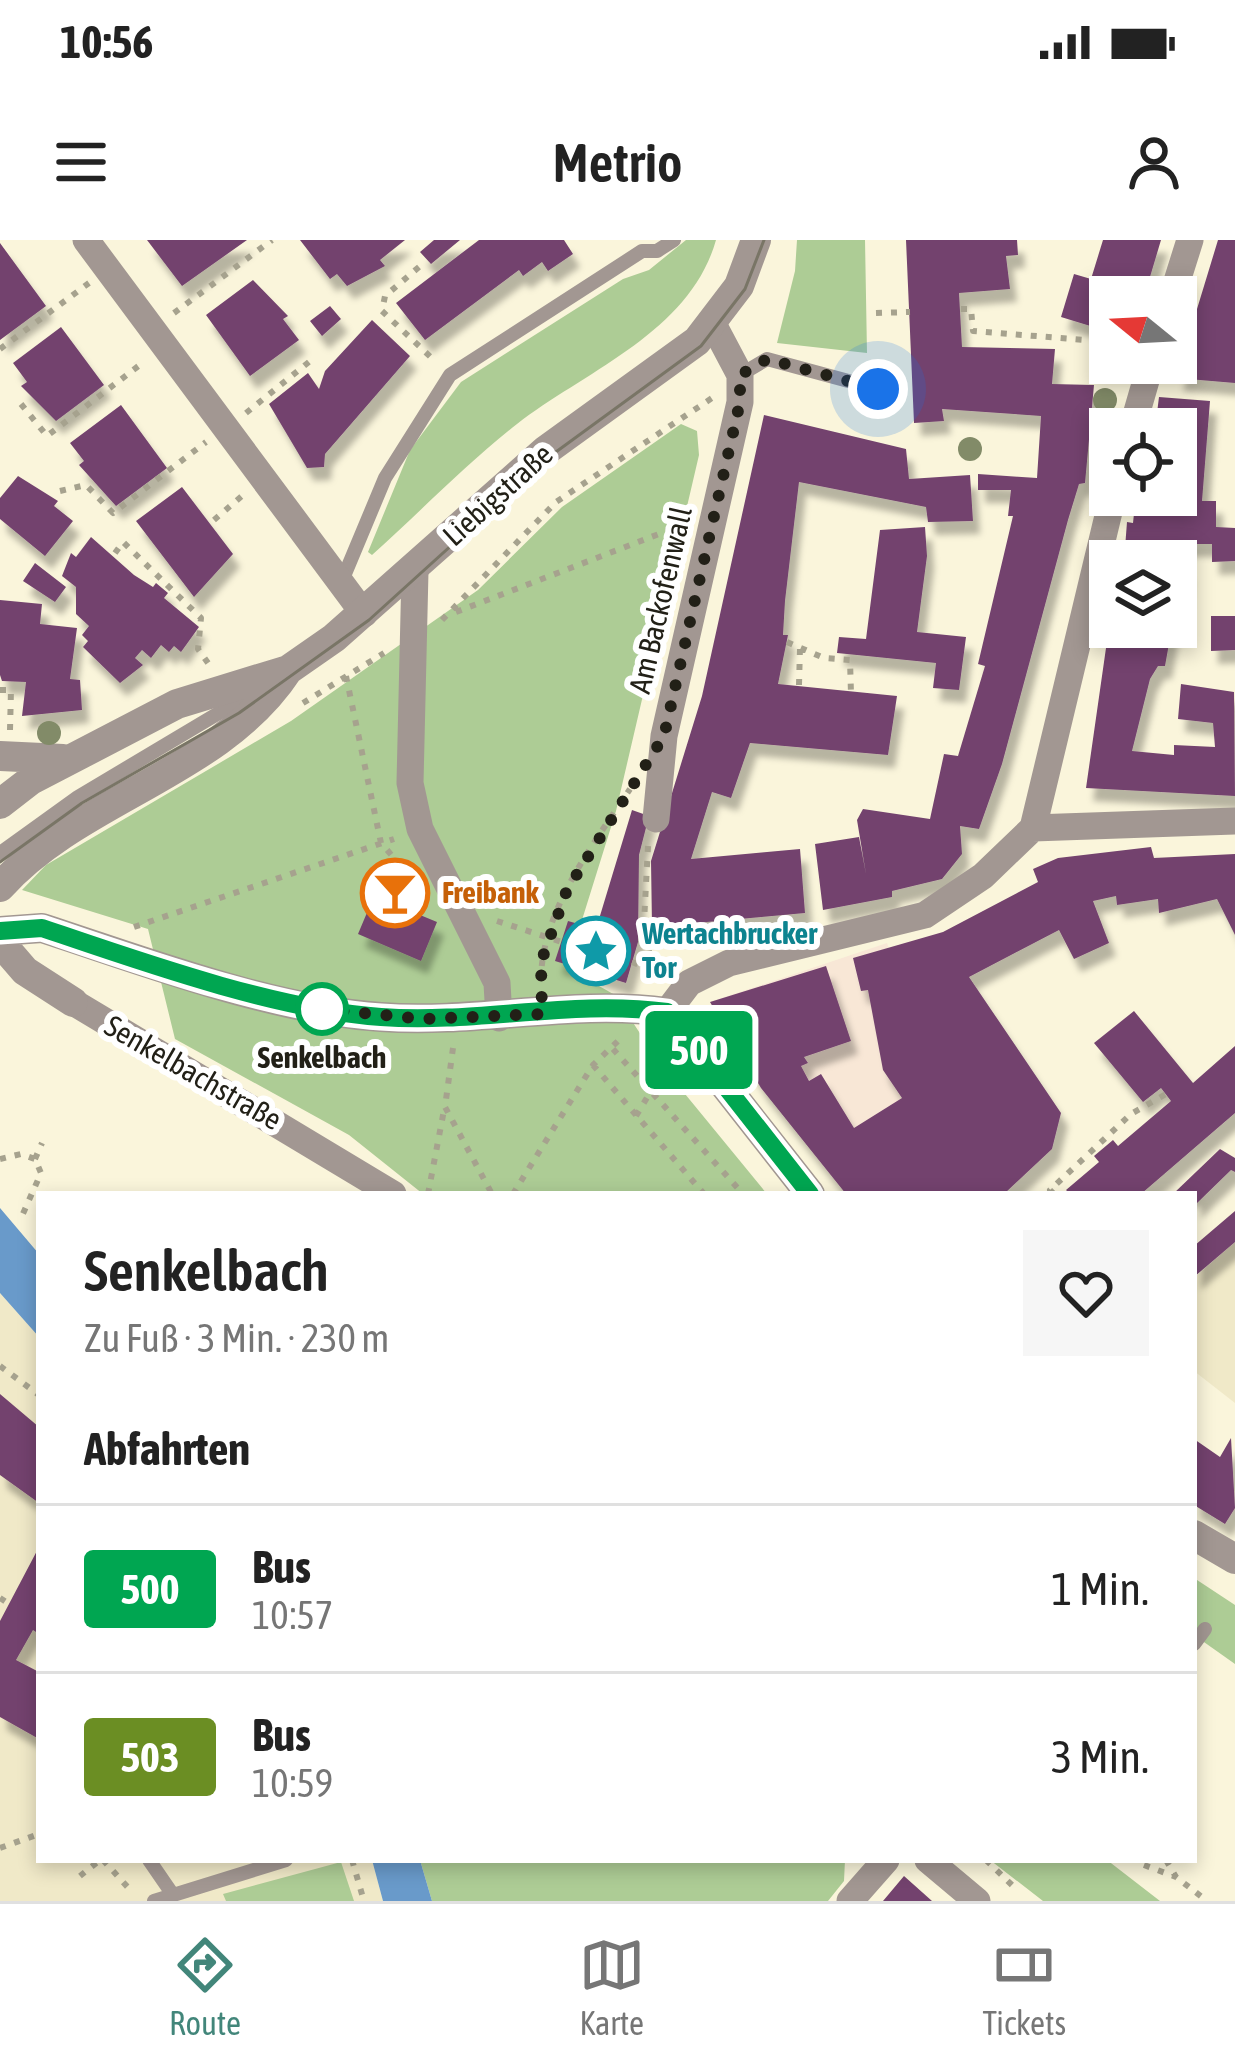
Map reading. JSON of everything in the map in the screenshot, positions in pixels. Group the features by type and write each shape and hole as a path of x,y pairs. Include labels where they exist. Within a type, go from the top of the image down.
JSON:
{"street":[{"path":"86,240 364,614"},
{"name":"Liebigstraße","path":"0,804 69,759 226,685 287,670 364,614 509,480 678,356 713,324 739,286 756,240"},
{"path":"1179,276 1190,240"},
{"path":"713,324 740,375"},
{"name":"Am Backofenwall","path":"656,819 664,736 740,402 740,375"},
{"path":"667,1012 689,983 729,963 925,915 983,876 1033,828 1108,516"},
{"path":"415,571 410,784 420,830 497,982 499,1018"},
{"name":"Liebigstraße","path":"0,886 44,845 190,760 276,688 287,670"},
{"path":"4,756 69,759"},
{"path":"1033,828 1235,821"},
{"path":"7,939 42,928 324,1010 454,1019 622,1006 667,1012 808,1191"},
{"name":"Senkelbachstraße","path":"7,939 25,971 388,1191"},
{"path":"1197,1537 1235,1559"},
{"path":"850,1901 883,1863"},
{"path":"932,1863 977,1901"}],"lane":[{"path":"342,581 364,521 409,432 450,375 643,246 657,251 674,240"},
{"path":"740,375 767,359 878,389"},
{"path":"0,854 78,797 287,670"},
{"path":"1197,1640 1205,1629"},
{"path":"151,1863 170,1892"},
{"path":"154,1901 170,1892 203,1894 273,1863"}],"path":[{"path":"21,404 47,436 272,240"},
{"path":"419,267 385,296 382,311 450,375"},
{"path":"0,349 108,269"},
{"path":"961,309 971,309 973,332 1089,340"},
{"path":"876,313 910,312"},
{"path":"60,491 86,485 113,513 314,358"},
{"path":"214,520 266,481"},
{"path":"453,613 715,513"},
{"path":"115,553 123,542 201,618 198,649 226,685"},
{"path":"787,642 824,658 850,660 851,694"},
{"path":"799,685 800,645"},
{"path":"346,676 381,843 390,848 417,887"},
{"path":"0,690 11,690 4,756"},
{"path":"542,1014 541,962 547,938 567,890 634,783"},
{"path":"632,962 649,969 645,854 656,819"},
{"path":"132,928 420,830"},
{"path":"463,910 562,942"},
{"path":"113,922 148,933"},
{"path":"515,1191 592,1065 613,1049 622,1006"},
{"path":"429,1191 445,1107 454,1019"},
{"path":"613,1049 739,1191"},
{"path":"592,1065 701,1191"},
{"path":"636,1116 651,1091"},
{"path":"1051,1191 1131,1114 1166,1094"},
{"path":"445,1107 490,1191"},
{"path":"34,1159 42,1143"},
{"path":"0,1159 20,1154 34,1159 41,1173 22,1216"},
{"path":"0,1366 36,1394"},
{"path":"0,1598 9,1604"},
{"path":"0,1849 36,1835"},
{"path":"80,1876 97,1863"},
{"path":"104,1863 141,1901"},
{"path":"353,1863 364,1901"},
{"path":"989,1863 1015,1888"},
{"path":"1168,1863 1176,1877"},
{"path":"1144,1865 1176,1877 1207,1901"}],"shaded area":[{"path":"887,943 915,1020 946,1068 816,1157 733,1049 710,1002"},
{"path":"1235,1242 1235,1403 1197,1373 1197,1275"},
{"path":"0,1293 36,1334 36,1863 373,1863 383,1901 0,1901"}],"green space":[{"path":"686,240 716,240 703,272 660,324 517,424 372,555 368,552 410,450 461,382 623,279 649,270"},
{"path":"797,240 865,240 867,353 777,343 795,271"},
{"path":"681,424 697,431 699,455 616,811 567,968 615,995 658,1061 765,1191 419,1191 349,1135 175,1039 148,929 22,890 46,865 291,721 478,590 562,507"},
{"path":"1197,1580 1235,1605 1235,1664 1197,1637"},
{"path":"341,1863 354,1901 226,1901 223,1894"},
{"path":"421,1863 845,1863 844,1881 828,1901 432,1901"},
{"path":"994,1863 1111,1863 1160,1901 1043,1901"}],"water":[{"path":"0,1208 36,1250 36,1334 0,1293"},
{"path":"373,1863 421,1863 432,1901 383,1901"}],"building":[{"path":"147,240 247,240 182,286"},
{"path":"300,240 405,240 380,260 385,266 347,286 337,274 330,279"},
{"path":"434,240 460,240 431,264 420,252"},
{"path":"479,240 564,240 573,254 548,271 542,262 523,276 519,270 425,340 396,303"},
{"path":"906,240 1017,240 1018,255 1006,256 1010,289 959,293 962,347 1055,349 1052,384 1094,385 1085,483 1079,484 1002,764 979,829 960,826 962,854 942,879 892,891 892,897 823,910 815,844 859,837 866,874 857,820 863,809 930,819 944,754 958,756 985,666 978,664 1013,516 1008,516 1011,490 978,490 978,474 1037,478 1041,416 942,409 944,421 914,423"},
{"path":"1103,240 1161,240 1150,276 1092,276"},
{"path":"1218,240 1235,240 1235,383 1197,380 1197,309"},
{"path":"0,243 46,306 0,340"},
{"path":"1074,274 1089,278 1089,326 1061,317"},
{"path":"253,280 288,316 283,319 299,340 250,376 206,315"},
{"path":"330,306 341,319 322,336 310,321"},
{"path":"372,320 410,356 325,454 324,467 307,468 269,404 308,373 319,389 325,371"},
{"path":"61,327 104,385 56,421 21,386 27,382 13,363"},
{"path":"1159,397 1210,401 1202,501 1216,501 1216,527 1235,528 1235,561 1212,562 1212,544 1197,544 1197,540 1126,540 1127,522 1133,523 1134,516 1197,516 1197,408 1158,408"},
{"path":"121,405 167,468 116,506 79,465 84,461 70,443"},
{"path":"764,415 906,449 909,479 970,475 973,521 928,522 926,507 799,482 785,601 783,635 788,635 778,684 897,696 888,755 750,743 731,798 712,792 691,859 800,849 805,913 652,927 651,861 702,696"},
{"path":"18,476 58,501 54,506 73,521 45,556 0,519 0,498"},
{"path":"182,487 233,554 194,597 136,521"},
{"path":"925,527 927,556 917,632 966,637 959,690 933,688 936,663 837,653 839,637 866,639 880,530"},
{"path":"91,537 134,575 168,593 164,598 199,627 181,652 174,646 169,652 161,645 151,658 142,650 135,658 143,665 120,683 83,647 88,641 82,635 89,626 76,614 76,587 62,576 71,553 76,557"},
{"path":"35,563 66,587 55,602 23,581"},
{"path":"0,600 42,604 40,624 77,628 70,679 80,680 82,710 22,716 26,682 2,681 0,675"},
{"path":"1211,616 1235,616 1235,650 1211,651"},
{"path":"1106,648 1168,648 1165,666 1158,666 1150,679 1132,751 1174,755 1174,745 1215,747 1213,723 1178,719 1181,684 1234,692 1235,796 1086,788"},
{"path":"632,810 649,816 639,855 638,942 626,983 555,961 568,921 596,929"},
{"path":"1151,847 1154,858 1235,854 1235,935 1217,899 1159,913 1158,899 1117,905 1116,896 1093,901 1109,943 1074,959 1059,930 969,977 1061,1113 1052,1149 1007,1191 844,1191 761,1088 710,1002 826,966 851,1041 804,1057 808,1063 801,1066 809,1081 821,1074 854,1128 902,1098 883,1070 868,990 861,991 853,958 943,932 1038,882 1033,869 1058,858"},
{"path":"374,896 437,922 421,961 358,934"},
{"path":"1134,1011 1193,1083 1235,1046 1235,1113 1144,1191 1067,1191 1099,1162 1094,1156 1113,1140 1118,1146 1171,1101 1161,1088 1143,1102 1094,1043"},
{"path":"1220,1149 1235,1158 1235,1172 1231,1170 1197,1203 1197,1191 1176,1191"},
{"path":"1235,1211 1235,1242 1197,1274 1197,1243"},
{"path":"0,1394 36,1424 36,1501 0,1475"},
{"path":"1231,1438 1235,1508 1225,1524 1197,1507 1197,1441 1220,1457"},
{"path":"36,1553 36,1632 33,1630 16,1660 36,1670 36,1737 0,1717 0,1621"},
{"path":"904,1876 932,1901 883,1901"}],"tram line":[{"path":"0,862 82,803 239,713 369,620 549,457 701,346 745,289 764,240"}],"bus line":[{"name":"500","path":"0,931 42,928 324,1010 378,1017 499,1018 622,1006 667,1012 808,1191"}],"place":[{"name":"Freibank","path":"395,893"},
{"name":"Wertachbrucker Tor","path":"596,951"},
{"name":"Senkelbach","path":"322,1009"}],"route":[{"path":"322,1009 424,1019 542,1014 541,962 567,890 664,736 740,402 740,375 767,359 878,389"}]}
